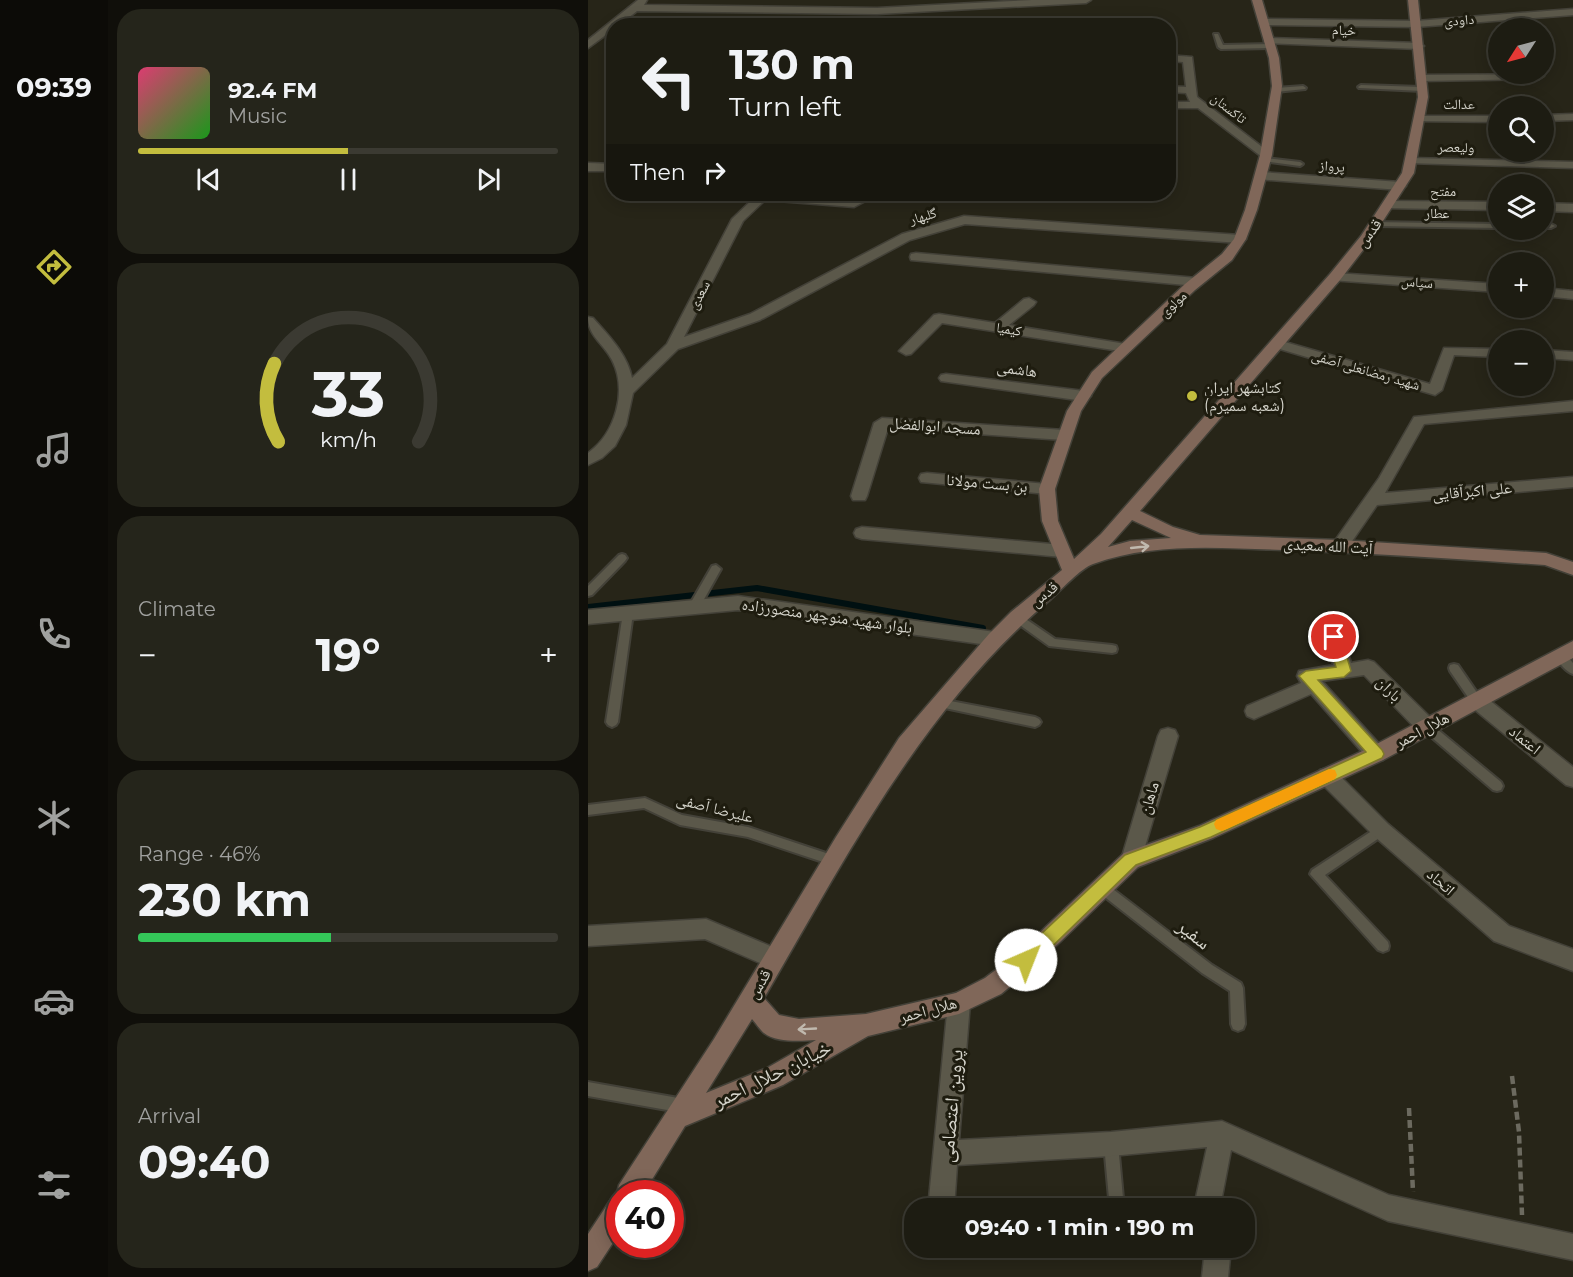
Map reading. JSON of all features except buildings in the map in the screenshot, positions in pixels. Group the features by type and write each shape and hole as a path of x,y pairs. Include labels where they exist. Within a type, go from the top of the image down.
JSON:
{"street":[{"path":"622,18 644,0"},
{"path":"873,0 879,15"},
{"path":"634,8 879,15 1086,0"},
{"name":"مولوی","path":"1077,566 1062,552 1050,521 1047,489 1064,435 1097,375 1227,256 1240,239 1261,176 1266,158 1276,90 1270,44 1257,0"},
{"name":"قدس","path":"637,1180 722,1047 832,861 906,744 994,639 1107,538 1335,277 1388,206 1408,173 1419,119 1422,83 1413,0"},
{"name":"داودی","path":"1416,24 1573,12"},
{"path":"1264,22 1416,24"},
{"path":"588,45 606,31"},
{"name":"خیام","path":"1270,44 1419,46"},
{"name":"تاکستان","path":"1176,58 1188,59 1192,98 1266,158"},
{"path":"1422,83 1488,79"},
{"path":"1176,89 1192,90"},
{"path":"1176,105 1201,105"},
{"path":"1554,118 1573,117"},
{"name":"عدالت","path":"1419,119 1488,119"},
{"name":"ولیعصر","path":"1411,161 1573,165"},
{"path":"588,167 606,168"},
{"name":"پرواز","path":"1261,176 1400,186"},
{"name":"سعدی","path":"627,391 673,346 738,219 757,201"},
{"path":"831,201 854,203 858,201"},
{"name":"مفتح","path":"1388,206 1488,206"},
{"path":"1554,207 1573,208"},
{"name":"گلبهار","path":"673,346 755,317 906,237 964,220 1240,239"},
{"path":"916,256 1197,282"},
{"name":"سپاس","path":"1335,277 1488,287"},
{"path":"1554,293 1573,296"},
{"path":"998,327 1029,302"},
{"name":"کیمیا","path":"906,351 939,318 1126,348"},
{"path":"588,321 605,340 622,365 627,391 620,419 609,444 588,460"},
{"name":"شهید رمضانعلی آصفی","path":"1278,344 1435,390 1449,351 1488,352"},
{"path":"1554,355 1573,356"},
{"name":"هاشمی","path":"946,378 1084,396"},
{"path":"1340,546 1386,480 1419,420 1573,406"},
{"name":"مسجد ابوالفضل","path":"859,496 882,423 1064,435"},
{"name":"بن بست مولانا","path":"927,478 1047,489"},
{"name":"علی اکبرآقایی","path":"1371,501 1573,482"},
{"path":"1128,512 1168,531 1203,541"},
{"path":"862,532 1062,552"},
{"name":"آیت الله سعیدی","path":"1077,566 1130,547 1203,541 1340,546 1546,559 1573,569"},
{"name":"بلوار شهید منوچهر منصورزاده","path":"588,617 696,604 738,603 994,639"},
{"path":"1329,620 1344,671 1306,676 1376,754"},
{"name":"هلال احمر","path":"866,1025 959,1003 993,986 1026,960 1131,860 1206,832 1376,754 1476,700 1570,655"},
{"name":"باران","path":"1344,671 1368,668 1427,727"},
{"path":"1254,711 1314,685"},
{"name":"اعتماد","path":"1476,700 1573,779"},
{"name":"ماهان","path":"1131,860 1168,736"},
{"name":"اتحاد","path":"1327,776 1381,830 1502,934 1573,960"},
{"path":"588,936 706,929 774,958"},
{"path":"750,999 773,1026 799,1030 866,1025"},
{"name":"پروین اعتصامی","path":"942,1198 959,1003"},
{"name":"خیابان حلال احمر","path":"680,1112 775,1077 866,1025"},
{"path":"947,1153 1111,1144 1222,1133 1388,1208 1573,1247"},
{"path":"1209,1198 1222,1133"},
{"path":"588,1258 606,1230"},
{"path":"1215,1277 1217,1258"}],"lane":[{"path":"1216,35 1221,47 1270,44"},
{"path":"1361,87 1422,83"},
{"path":"1276,90 1303,88"},
{"path":"1266,158 1300,164"},
{"name":"عطار","path":"1376,224 1488,226"},
{"path":"588,592 622,558"},
{"path":"696,604 716,569"},
{"path":"612,722 628,613"},
{"path":"1017,617 1053,643 1112,649"},
{"path":"1454,668 1476,700"},
{"path":"940,703 1035,722"},
{"path":"1427,727 1497,786"},
{"name":"علیرضا آصفی","path":"588,810 645,803 680,820 748,832 832,861"},
{"path":"1381,830 1316,874 1383,946"},
{"name":"سفیر","path":"1101,887 1207,969 1236,988 1238,1024"},
{"path":"588,1089 680,1112"},
{"path":"1111,1144 1116,1198"}],"path":[{"path":"1512,1076 1519,1132 1522,1236"},
{"path":"1409,1108 1414,1214"}],"waterway":[{"path":"588,607 757,588 983,628"}],"slow traffic":[{"path":"1222,824 1329,775"}],"place":[{"name":"کتابشهر ایران (شعبه سمیرم)","path":"1192,396"}],"route":[{"path":"1026,960 1065,920 1131,860 1206,832 1376,754 1306,676 1344,671 1334,637"}]}
